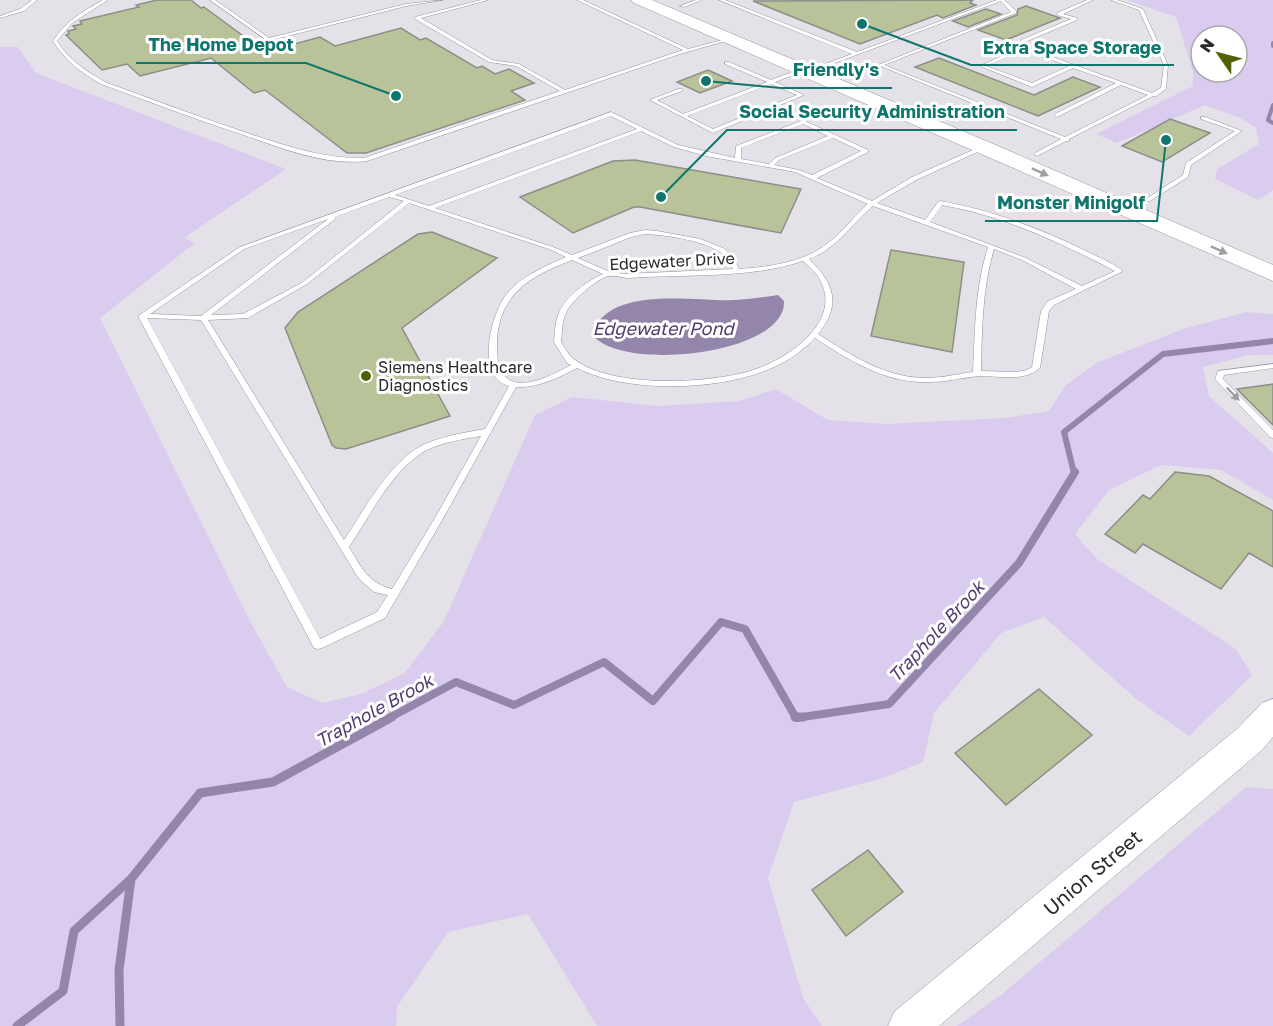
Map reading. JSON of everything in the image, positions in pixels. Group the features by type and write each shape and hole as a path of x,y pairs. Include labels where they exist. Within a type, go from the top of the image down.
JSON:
{"main road":[{"path":"639,0 984,147 1273,274"},
{"path":"674,3 1242,240"},
{"name":"Union Street","path":"908,1026 1250,739 1272,715"}],"lane":[{"path":"0,17 22,10 35,0"},
{"path":"106,0 74,21 59,34 55,41 60,50 87,75 102,83 224,127 300,153 341,162 365,160 687,50 730,39"},
{"path":"212,0 268,40 406,5 441,0"},
{"path":"399,0 417,18 490,61 518,65 565,92"},
{"path":"417,18 486,0"},
{"path":"579,0 687,50"},
{"path":"674,3 700,0"},
{"path":"721,0 857,54"},
{"path":"824,66 1002,0 1014,12 880,64 1067,140"},
{"path":"1023,48 1023,41 1075,19 1059,14 1091,0"},
{"path":"1037,154 1163,89 1166,65 1141,9 1113,0"},
{"path":"1072,66 1032,85 982,66 1023,48 1154,95"},
{"path":"680,90 653,100 713,131 801,95 727,63"},
{"path":"683,116 802,70"},
{"path":"1058,115 1120,83"},
{"path":"142,316 242,248 611,114 676,146 797,171 872,203 1024,259 1082,288"},
{"path":"1148,200 1185,176 1188,164 1239,131 1203,118"},
{"path":"738,159 738,147 803,122 866,152 812,178"},
{"path":"429,208 640,129"},
{"path":"771,165 777,159 832,135"},
{"name":"Edgewater Drive","path":"575,366 560,353 555,336 557,323 564,308 579,293 609,274 626,276 737,271 773,267 816,254 833,243 872,203 884,195 984,147"},
{"path":"390,195 574,257 609,274"},
{"path":"142,316 203,318 246,316 305,283 408,201"},
{"path":"814,334 859,363 893,376 924,380 977,374 1028,374 1036,368 1045,311 1052,303 1120,271 1071,245 1018,224 954,205 940,203 926,223"},
{"path":"203,318 340,213"},
{"path":"737,271 728,255 678,235 658,233 637,233 574,257 518,285 506,300 495,326 491,352 496,373 503,382 513,386 542,383 575,366 606,376 666,384 718,381 750,374 795,353 814,334 826,316 829,291 824,279 804,258"},
{"path":"977,374 984,266 992,246"},
{"path":"142,316 318,645 381,615 438,520 513,386"},
{"path":"203,318 362,576 377,589 394,593"},
{"path":"1273,366 1221,373 1219,379 1273,435"},
{"path":"344,548 406,460 421,450 446,440 486,432"}],"shaded area":[{"path":"1127,0 1273,0 1273,190 1258,200 1215,179 1217,169 1259,144 1256,128 1240,118 1205,105 1117,143 1096,134 1193,84 1249,84 1249,24 1189,24 1189,59 1176,17"},
{"path":"0,47 18,47 36,73 286,169 184,238 195,243 100,318 251,623 287,687 322,703 361,694 405,673 444,621 535,415 572,397 658,406 739,401 776,389 828,420 886,424 1006,418 1049,411 1066,385 1096,363 1183,329 1246,312 1273,314 1273,355 1249,355 1203,367 1209,396 1273,453 1273,500 1221,470 1161,465 1109,490 1075,534 1097,559 1236,649 1252,675 1189,736 1136,699 1044,617 1001,633 934,713 923,762 883,778 794,802 768,878 803,998 822,1026 597,1026 528,914 448,932 397,1007 396,1026 0,1026"},
{"path":"1246,787 1273,789 1273,1026 957,1026 1000,996"}],"water":[{"name":"Edgewater Pond","path":"778,295 784,301 778,320 759,334 732,345 699,352 665,355 634,353 608,346 592,334 601,318 616,308 634,302 677,298 736,300"}],"building":[{"path":"157,0 191,0 265,52 320,37 335,46 401,28 420,40 426,38 477,68 482,66 495,74 509,69 534,83 511,91 525,100 366,153 347,153 265,90 254,93 211,58 140,76 127,64 102,70 66,35 69,34 68,31 76,29 73,26 82,24 80,21 139,7 136,5"},
{"path":"973,0 970,3 976,5 943,18 937,15 860,44 753,1"},
{"path":"1026,6 1060,18 1006,40 978,30 1017,15 1018,9"},
{"path":"986,9 1001,14 968,27 953,21"},
{"path":"939,58 1034,95 1073,77 1100,87 1038,116 915,67"},
{"path":"708,70 732,81 700,93 677,82"},
{"path":"1170,119 1210,133 1162,162 1122,146"},
{"path":"635,160 801,189 781,233 634,207 573,233 520,197 613,161"},
{"name":"Siemens Healthcare Diagnostics","path":"432,232 497,258 402,328 450,416 346,449 336,448 332,445 285,328 298,312 418,234"},
{"path":"891,250 964,262 952,352 871,336"},
{"path":"1273,384 1273,425 1237,389"},
{"path":"1175,472 1209,476 1273,511 1273,567 1249,553 1221,589 1143,544 1135,553 1105,534 1143,495 1150,499"},
{"path":"1039,689 1092,735 1006,805 955,753"},
{"path":"868,850 903,892 846,936 812,890"}],"waterway":[{"name":"Traphole Brook","path":"1273,105 1268,120 1273,123"},
{"name":"Traphole Brook","path":"1074,473 1064,432 1163,354 1273,341"},
{"name":"Traphole Brook","path":"803,717 889,704 1019,563 1075,472"},
{"name":"Traphole Brook","path":"389,718 456,682 514,705 604,662 653,701 721,622 745,629 795,717"},
{"name":"Traphole Brook","path":"131,879 200,793 273,782 392,717"},
{"name":"Traphole Brook","path":"795,717 803,717"},
{"name":"Traphole Brook","path":"795,717 803,717"},
{"path":"17,1026 63,991 74,931 131,879"},
{"name":"Traphole Brook","path":"120,1026 119,970 131,879"}],"place":[{"name":"Extra Space Storage","path":"862,24"},
{"name":"Friendly's","path":"706,81"},
{"name":"The Home Depot","path":"396,96"},
{"name":"Monster Minigolf","path":"1166,140"},
{"name":"Social Security Administration","path":"661,197"},
{"name":"Siemens Healthcare Diagnostics","path":"366,376"}]}
